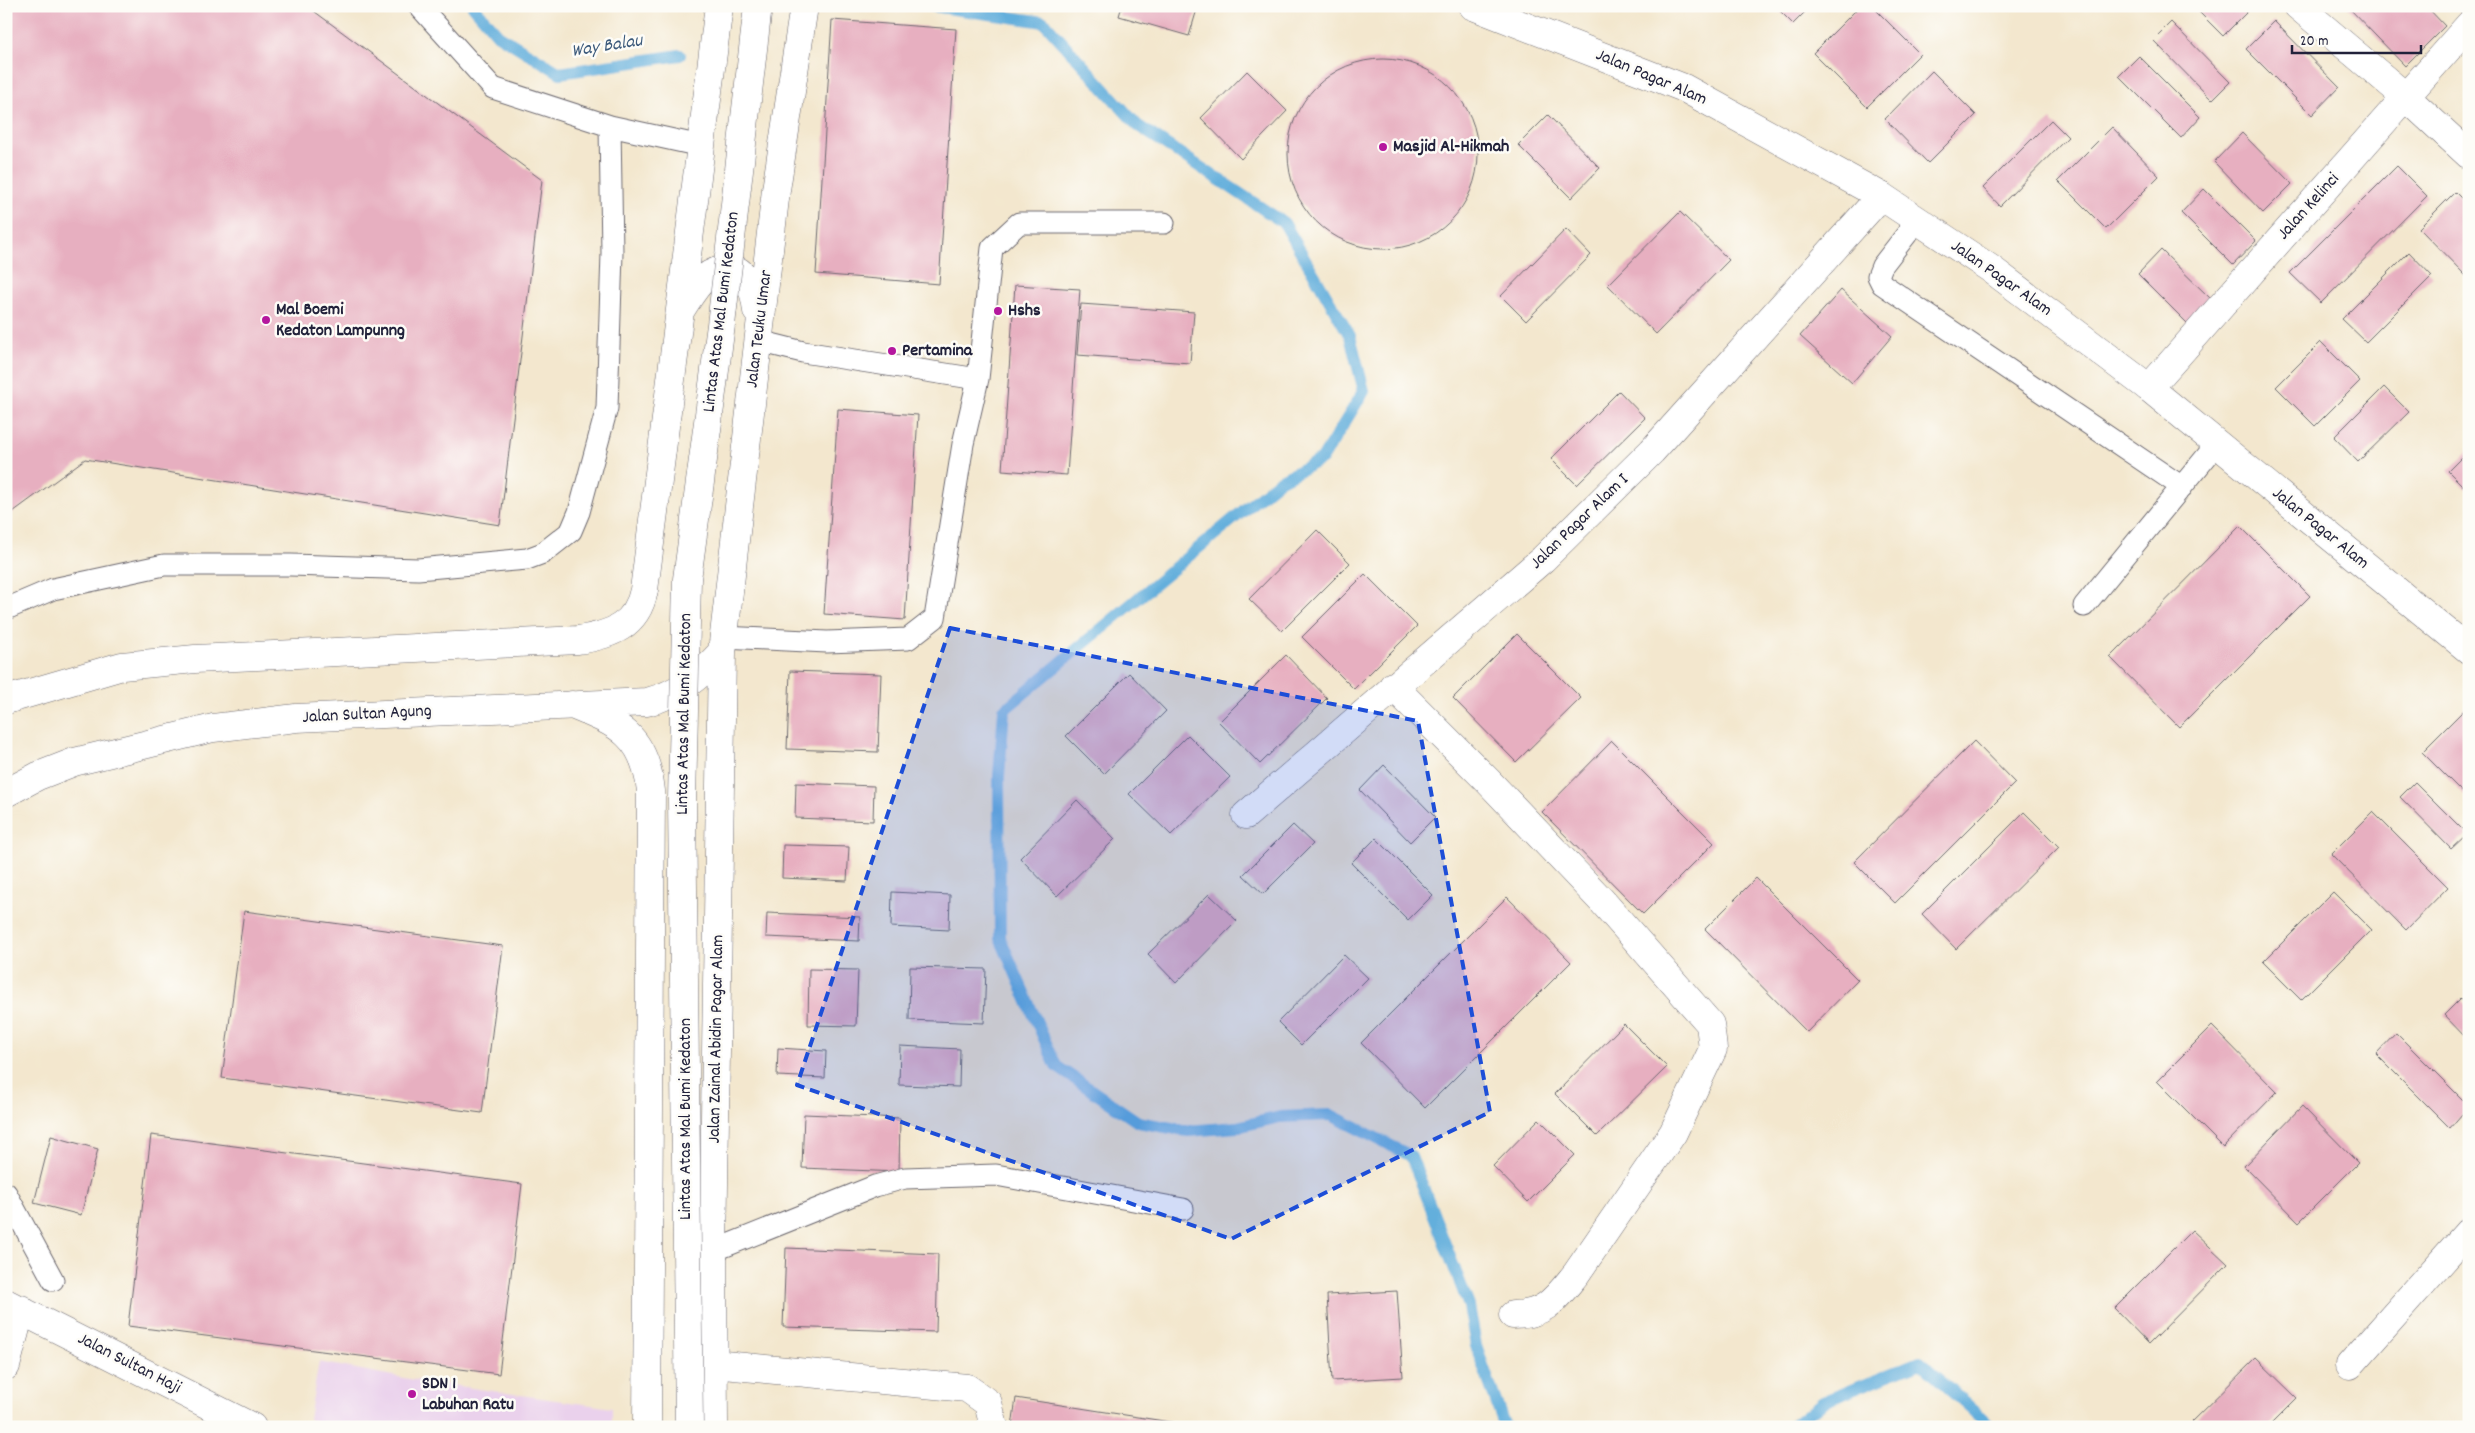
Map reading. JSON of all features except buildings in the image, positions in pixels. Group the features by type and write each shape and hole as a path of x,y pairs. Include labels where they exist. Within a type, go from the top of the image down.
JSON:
{"main road":[{"path":"6,700 122,666 195,659 282,657 588,639 606,634 628,622 637,612 644,590 719,6"},
{"name":"Lintas Atas Mal Bumi Kedaton","path":"688,1427 682,800 687,579 721,325 758,6"},
{"name":"Jalan Teuku Umar","path":"723,644 776,190 804,6"},
{"name":"Jalan Pagar Alam","path":"1473,6 1684,88 1881,196 1991,268 2149,388 2216,445 2469,650"},
{"path":"2298,6 2406,97 2469,155"},
{"name":"Jalan Kelinci","path":"2149,388 2469,25"},
{"name":"Jalan Pagar Alam I","path":"1246,815 1393,686 1543,559 1652,451 1881,196"},
{"path":"680,312 700,281 711,272 733,268 745,275 755,295 759,337"},
{"name":"Jalan Sultan Agung","path":"6,793 38,776 74,762 213,728 296,718 572,705 636,704 672,694 696,679 723,644"},
{"name":"Jalan Zainal Abidin Pagar Alam","path":"714,1427 713,1251 723,644"},
{"path":"1393,686 1487,780 1602,901 1710,1024 1713,1049 1674,1133 1576,1274 1559,1294 1542,1310 1527,1315 1513,1315"},
{"path":"572,705 599,715 622,728 640,748 646,766 652,802 647,1427"},
{"path":"651,978 656,964 661,958 680,948 694,949 701,952 712,962 718,974"},
{"path":"2350,1365 2469,1231"},
{"path":"6,1366 14,1306"},
{"name":"Jalan Sultan Haji","path":"14,1306 252,1427"},
{"path":"713,1364 967,1388 988,1403 994,1427"}],"lane":[{"path":"419,6 493,88 610,126 702,146"},
{"path":"6,609 53,589 164,565 292,565 418,569 527,559 543,553 559,542 571,531 579,512 607,408 612,253 610,126"},
{"path":"1918,221 1882,266 1878,276 1882,284 2182,487"},
{"path":"723,644 908,639 935,618 963,444 978,379 992,248 1019,223 1164,223"},
{"path":"759,337 803,352 978,379"},
{"path":"2084,606 2216,445"},
{"path":"713,1251 875,1186 905,1178 996,1175 1183,1209"},
{"path":"6,1193 54,1280"}],"highlighted area":[{"path":"950,628 1418,721 1490,1112 1231,1239 797,1085"}],"shaded area":[{"name":"SDN 1 Labuhan Ratu","path":"319,1362 409,1379 612,1408 612,1427 321,1427 309,1419"}],"waterway":[{"name":"Way Balau","path":"473,6 498,35 560,73 680,55"},
{"path":"933,6 1044,22 1137,125 1284,223 1350,336 1364,391 1322,459 1279,481 1004,710 999,776 1000,938 1056,1066 1138,1122 1188,1131 1237,1127 1280,1117 1331,1115 1411,1156 1469,1306 1476,1346 1505,1427"},
{"path":"1792,1427 1823,1402 1920,1362 1992,1427"}],"place":[{"name":"Masjid Al-Hikmah","path":"1383,147"},
{"name":"Hshs","path":"998,311"},
{"name":"Mal Boemi Kedaton Lampunng","path":"266,320"},
{"name":"Pertamina","path":"892,351"},
{"name":"SDN 1 Labuhan Ratu","path":"412,1394"}]}
